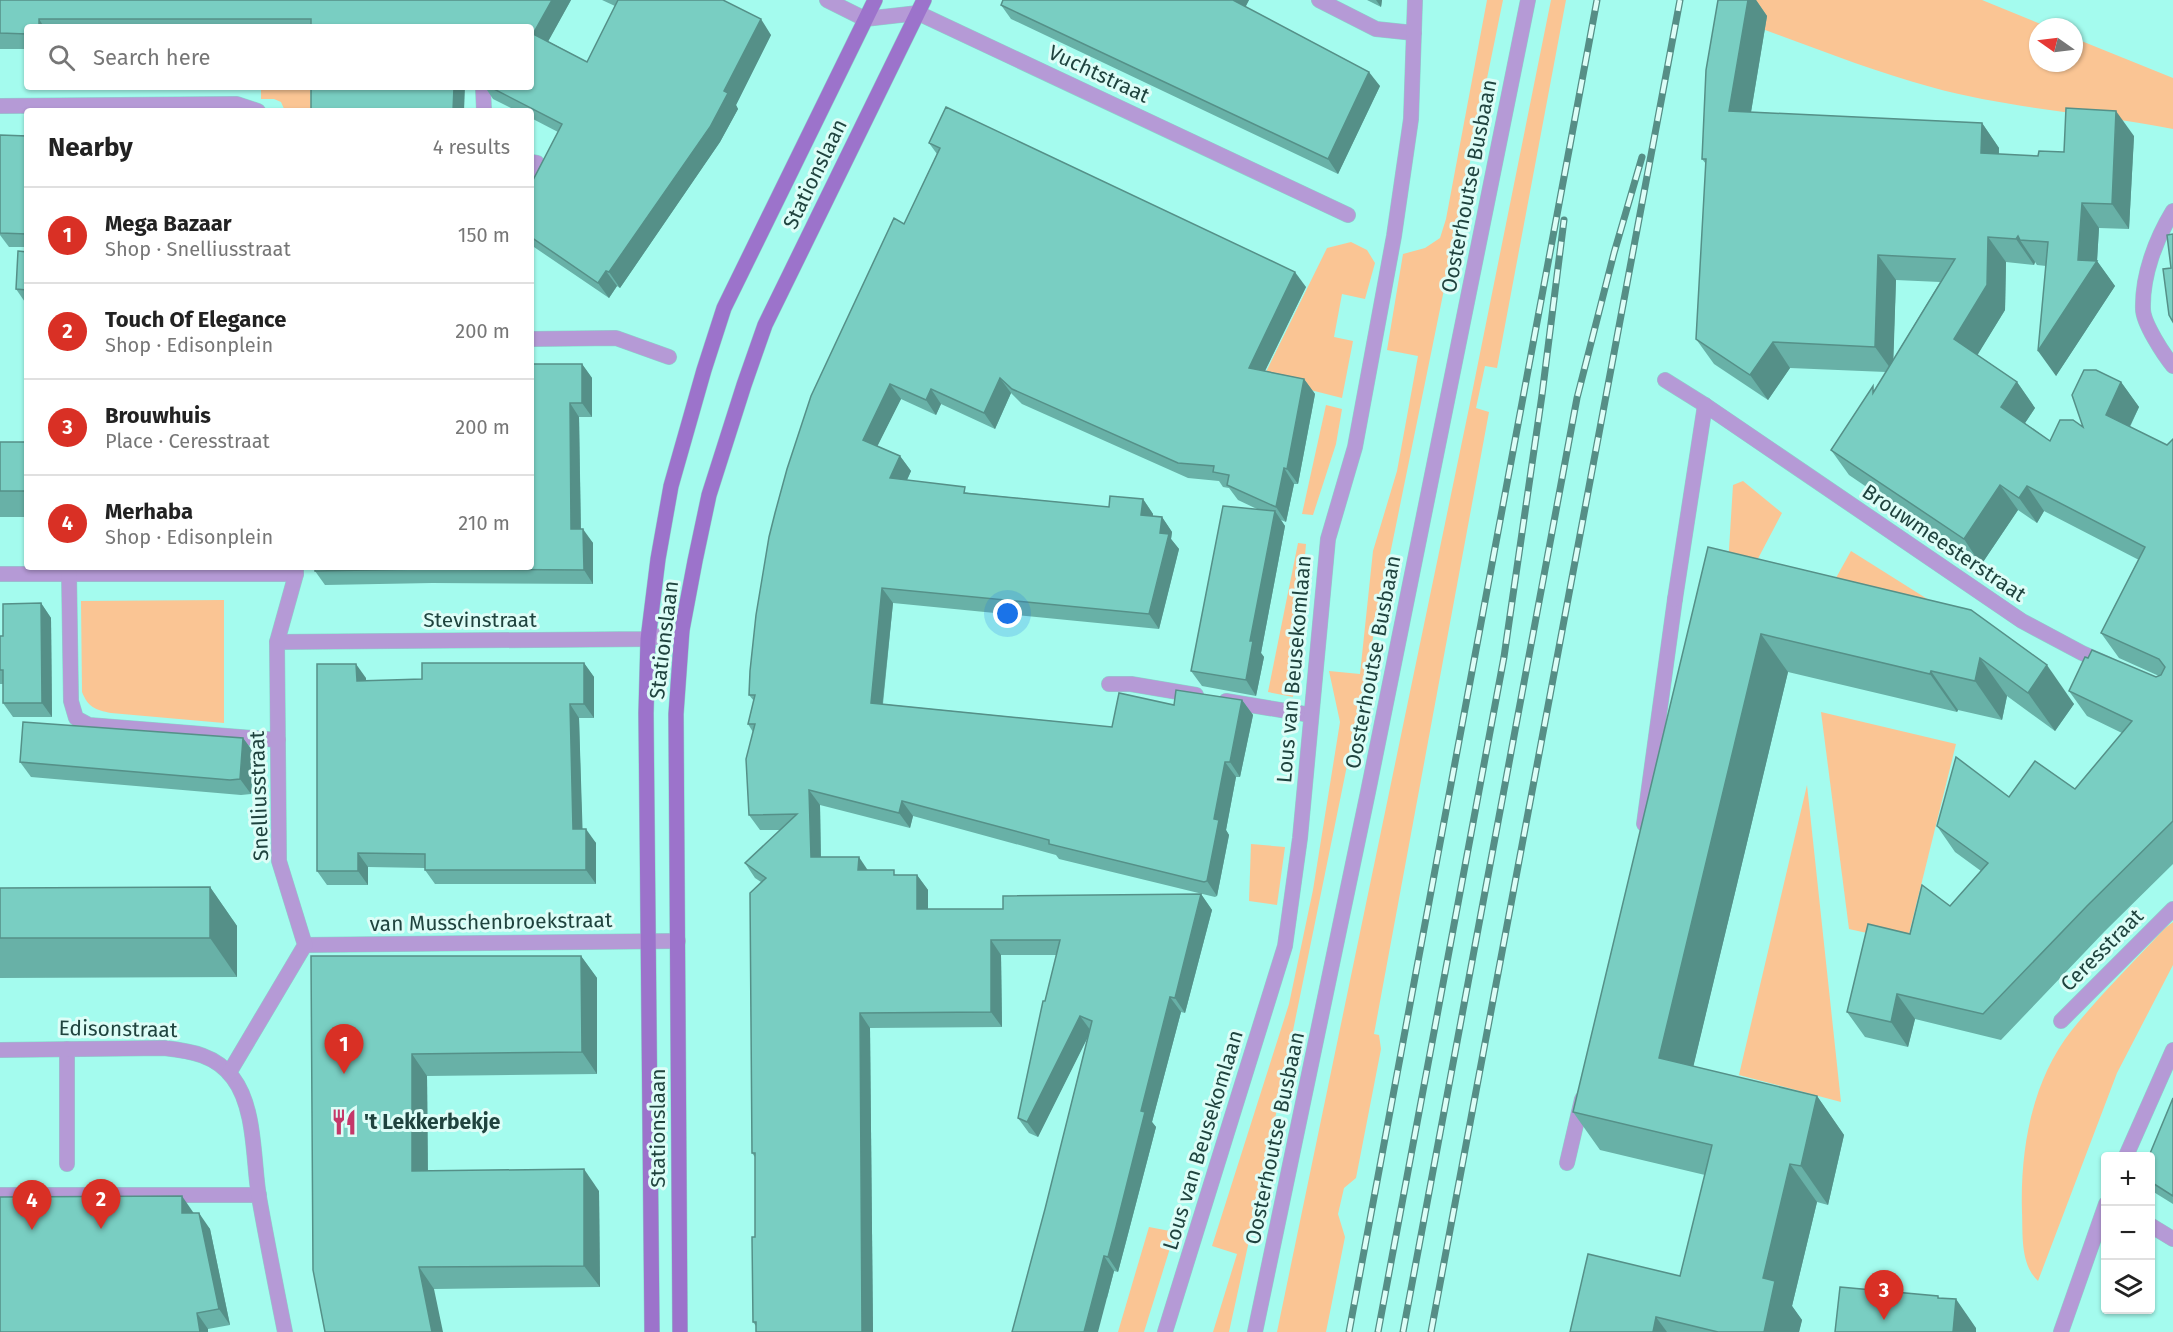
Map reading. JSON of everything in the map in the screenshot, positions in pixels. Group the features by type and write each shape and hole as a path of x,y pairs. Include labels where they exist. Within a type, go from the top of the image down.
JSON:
{"main road":[{"name":"Stationslaan","path":"652,1332 646,713 648,639 658,559 671,486 724,309 875,0"},
{"name":"Stationslaan","path":"680,1332 676,714 682,630 710,495 765,325 921,6"}],"street":[{"path":"827,0 865,20 921,6"},
{"path":"1319,0 1376,29 1414,33"},
{"name":"Lous van Beusekomlaan","path":"1165,1332 1285,945 1300,838 1328,539 1355,447 1394,236 1411,119 1415,0"},
{"name":"Oosterhoutse Busbaan","path":"1255,1332 1371,780 1528,0"},
{"name":"Vuchtstraat","path":"921,6 1348,214"},
{"path":"483,90 484,108"},
{"path":"0,106 60,108 237,104 250,108"},
{"path":"2173,211 2160,233 2150,264 2142,311 2161,351 2173,366"},
{"path":"534,339 616,338 669,357"},
{"name":"Brouwmeesterstraat","path":"1665,380 2022,621 2082,653 2123,671"},
{"path":"1641,840 1705,405"},
{"path":"0,574 296,570"},
{"name":"Snelliusstraat","path":"296,570 277,642 279,861 305,945"},
{"path":"69,574 71,701 76,718 89,725 278,740"},
{"name":"Stevinstraat","path":"277,642 648,639 682,630"},
{"path":"1109,684 1131,684 1311,715"},
{"name":"Ceresstraat","path":"2061,1021 2173,909"},
{"name":"van Musschenbroekstraat","path":"305,945 678,941"},
{"path":"285,1332 259,1195 250,1123 239,1088 229,1073 305,945"},
{"name":"Edisonstraat","path":"0,1050 164,1048 191,1051 212,1060 229,1073"},
{"path":"66,1164 67,1049"},
{"path":"2128,1152 2173,1050"},
{"path":"1568,1162 1587,1082"},
{"path":"0,1195 259,1195"},
{"path":"2061,1332 2105,1206"},
{"path":"2155,1228 2173,1239"}],"shaded area":[{"path":"1487,0 1503,0 1265,1168 1229,1332 1213,1332 1237,1254 1212,1246 1289,1004 1313,890 1340,722 1329,671 1360,674 1373,551 1397,471 1418,356 1387,350 1403,254 1425,248 1440,238 1446,219"},
{"path":"1551,0 1566,0 1497,368 1485,366 1476,408 1489,412 1374,1034 1379,1035 1381,1049 1356,1178 1344,1188 1338,1214 1345,1237 1326,1332 1277,1332 1469,408"},
{"path":"1741,0 1982,0 2029,19 2029,72 2083,72 2083,42 2173,78 2173,129 1991,101 1931,87 1858,64 1738,20"},
{"path":"261,90 310,90 311,108 284,108 281,102 274,99 261,99"},
{"path":"1351,242 1367,250 1375,263 1365,299 1342,294 1334,337 1353,341 1342,398 1263,378 1327,248"},
{"path":"1326,405 1342,409 1336,444 1313,515 1302,514"},
{"path":"1743,481 1782,513 1742,589 1721,678 1733,485"},
{"path":"1298,543 1306,544 1293,697 1268,692"},
{"path":"1851,551 1975,629 1827,594"},
{"path":"224,600 224,723 111,713 96,709 87,701 82,692 81,601"},
{"path":"1821,712 1956,744 1907,942 1849,929"},
{"path":"1807,785 1841,1102 1739,1075"},
{"path":"1251,844 1285,847 1277,905 1249,901"},
{"path":"2173,922 2173,965 2117,1073 2038,1281 2032,1274 2025,1257 2022,1230 2022,1188 2026,1140 2038,1093 2058,1050 2072,1030 2117,979"},
{"path":"1149,1227 1175,1232 1144,1332 1118,1332"}],"building":[{"path":"0,0 552,0 534,32 534,24 311,24 311,19 39,19 39,24 24,24 24,34 0,33"},
{"path":"618,0 723,0 761,19 724,91 728,93 710,127 609,272 606,271 598,283 534,239 534,178 562,124 496,90 534,90 534,35 587,62"},
{"path":"1003,0 1233,0 1369,72 1328,159 1001,5"},
{"path":"1718,0 1748,0 1729,111 1982,123 1981,153 2038,156 2039,151 2064,152 2066,108 2116,111 2112,204 2082,203 2078,260 2097,261 2038,351 2048,242 2020,240 2018,236 2016,239 1988,237 1987,285 1954,339 2017,382 2001,407 2050,441 2060,420 2073,420 2083,427 2072,395 2084,370 2096,370 2121,382 2106,415 2167,445 2173,439 2173,821 1983,1014 1897,994 1891,1022 1847,1012 1868,924 1910,934 1922,885 1950,906 1988,863 1937,826 1956,757 2009,797 2035,761 2075,789 2132,721 2069,691 2085,657 2088,658 2092,650 2156,677 2161,675 2165,667 2159,659 2101,633 2145,547 2027,486 2019,498 2000,485 1964,539 1831,450 1873,386 1873,393 1955,259 1878,255 1875,347 1773,342 1750,375 1696,339 1706,159 1702,159 1706,70"},
{"path":"311,90 454,90 453,108 311,108"},
{"path":"946,107 1295,272 1249,368 1304,379 1287,469 1284,468 1276,507 1227,485 1229,475 1213,472 1214,466 1178,463 1012,389 1000,378 984,413 931,389 926,400 890,384 863,440 900,456 890,478 965,487 964,493 1109,507 1110,496 1143,499 1141,515 1162,517 1160,533 1169,534 1149,614 882,588 871,703 1112,727 1119,693 1174,705 1176,690 1242,700 1230,762 1225,762 1214,819 1219,820 1207,881 1204,882 1049,844 1049,840 902,801 899,813 809,790 811,857 859,857 858,870 894,870 894,875 917,875 917,909 1003,909 1003,896 1201,894 1175,998 1170,997 1141,1111 1145,1112 1108,1257 1104,1256 1084,1332 1012,1332 1092,1021 1080,1016 1027,1122 1018,1118 1043,1001 1045,1001 1060,940 991,940 991,1012 860,1013 862,1332 756,1332 756,1322 753,1322 752,1237 755,1237 755,1153 752,1153 750,893 766,878 745,863 797,814 749,815 746,759 755,724 748,724 755,695 749,695 756,615 775,513 811,396 894,218 904,224 940,148 929,143"},
{"path":"0,135 24,136 24,234 0,233"},
{"path":"2173,234 2173,322 2169,315 2163,269 2171,268 2167,235"},
{"path":"18,251 24,252 24,290 16,289"},
{"path":"534,364 582,364 582,403 570,403 571,529 583,529 584,570 534,570"},
{"path":"0,442 24,442 24,491 0,491"},
{"path":"1223,506 1275,511 1250,641 1253,641 1246,680 1191,671"},
{"path":"1708,547 1971,610 2047,665 2028,693 1980,658 1975,681 1931,671 1930,674 1761,634 1659,1058 1817,1096 1801,1166 1790,1164 1763,1278 1775,1281 1764,1332 1718,1332 1656,1317 1653,1332 1570,1332 1588,1254 1680,1276 1712,1145 1573,1112"},
{"path":"315,570 368,570 315,571"},
{"path":"41,603 42,703 3,703 0,636 3,636 3,604"},
{"path":"422,663 584,663 584,704 570,704 573,829 586,829 586,870 425,870 425,854 358,853 358,871 317,871 317,664 356,664 357,681 422,679"},
{"path":"23,722 243,738 240,779 20,762"},
{"path":"210,887 210,938 0,938 0,888"},
{"path":"311,956 581,956 582,1052 412,1054 412,1171 584,1169 584,1266 419,1267 432,1332 325,1332 313,1270"},
{"path":"2173,1098 2173,1196 2155,1185 2155,1152 2151,1152"},
{"path":"182,1196 182,1213 199,1213 219,1309 197,1313 200,1332 0,1332 0,1197"},
{"path":"1840,1287 1956,1299 1953,1332 1835,1332"}],"railway":[{"path":"1349,1332 1597,0"},
{"path":"1431,1332 1680,0"},
{"path":"1403,1332 1577,398 1614,253 1642,157"},
{"path":"1378,1332 1504,657 1542,395 1564,220"}],"place":[{"name":"Mega Bazaar","path":"344,1074"},
{"name":"'t Lekkerbekje","path":"344,1122"},
{"name":"Touch Of Elegance","path":"101,1229"},
{"name":"Merhaba","path":"32,1230"},
{"name":"Brouwhuis","path":"1884,1320"}]}
